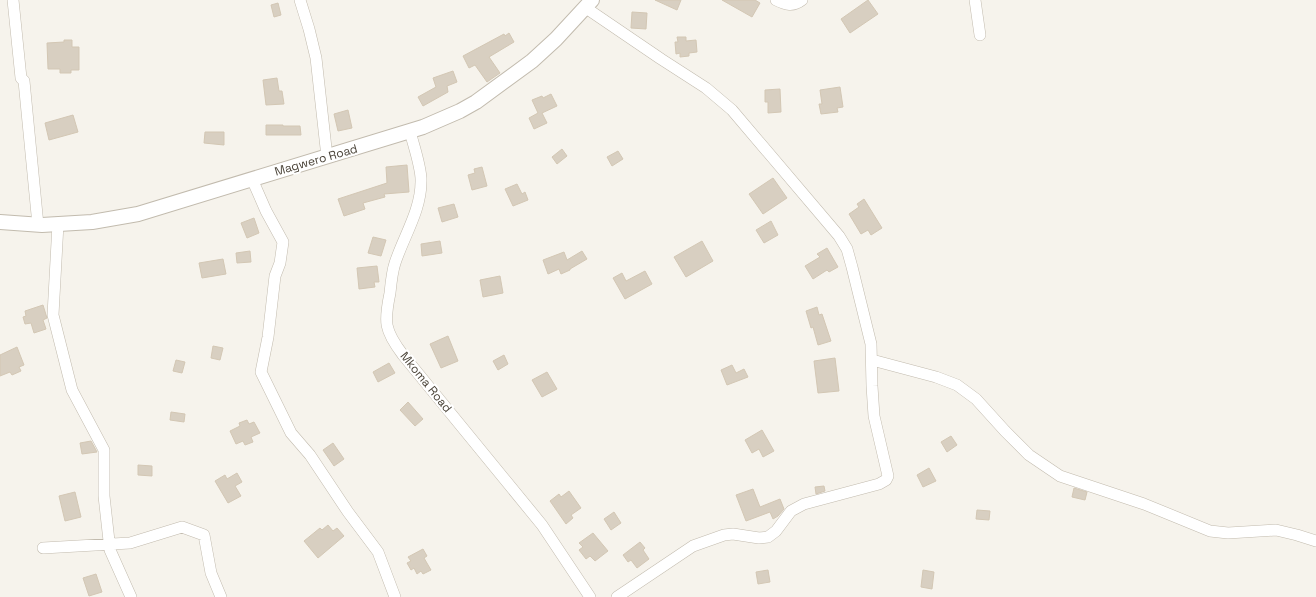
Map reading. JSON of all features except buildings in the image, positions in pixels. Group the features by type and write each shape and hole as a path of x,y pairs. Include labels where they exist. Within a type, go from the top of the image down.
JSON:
{"street":[{"path":"13,0 21,78 24,81 38,225"},
{"path":"300,0 316,58 327,157"},
{"path":"776,0 783,4 790,5 796,4 802,0"},
{"path":"975,0 980,35"},
{"path":"589,4 706,88 732,110 839,236 847,249 871,344 874,416 888,476 886,480 879,484 804,504 792,511 776,531 768,537 759,538 724,534 693,546 617,597"},
{"name":"Magwero Road","path":"0,222 38,225 58,224 92,222 138,214 423,127 460,111 494,89 536,57 556,39 589,4"},
{"name":"Mkoma Road","path":"410,131 422,181 414,215 395,264 386,315 389,333 394,344 542,525 590,597"},
{"path":"252,179 266,211 283,242 280,263 275,276 268,337 261,372 291,433 310,455 348,512 378,552 395,597"},
{"path":"58,224 53,315 72,390 104,450 104,496 110,550 131,597"},
{"path":"872,360 936,377 957,385 976,399 1029,455 1060,476 1144,504 1210,531 1228,533 1276,530 1316,541"},
{"path":"43,548 130,543 182,527 204,535 211,573 221,597"}]}
